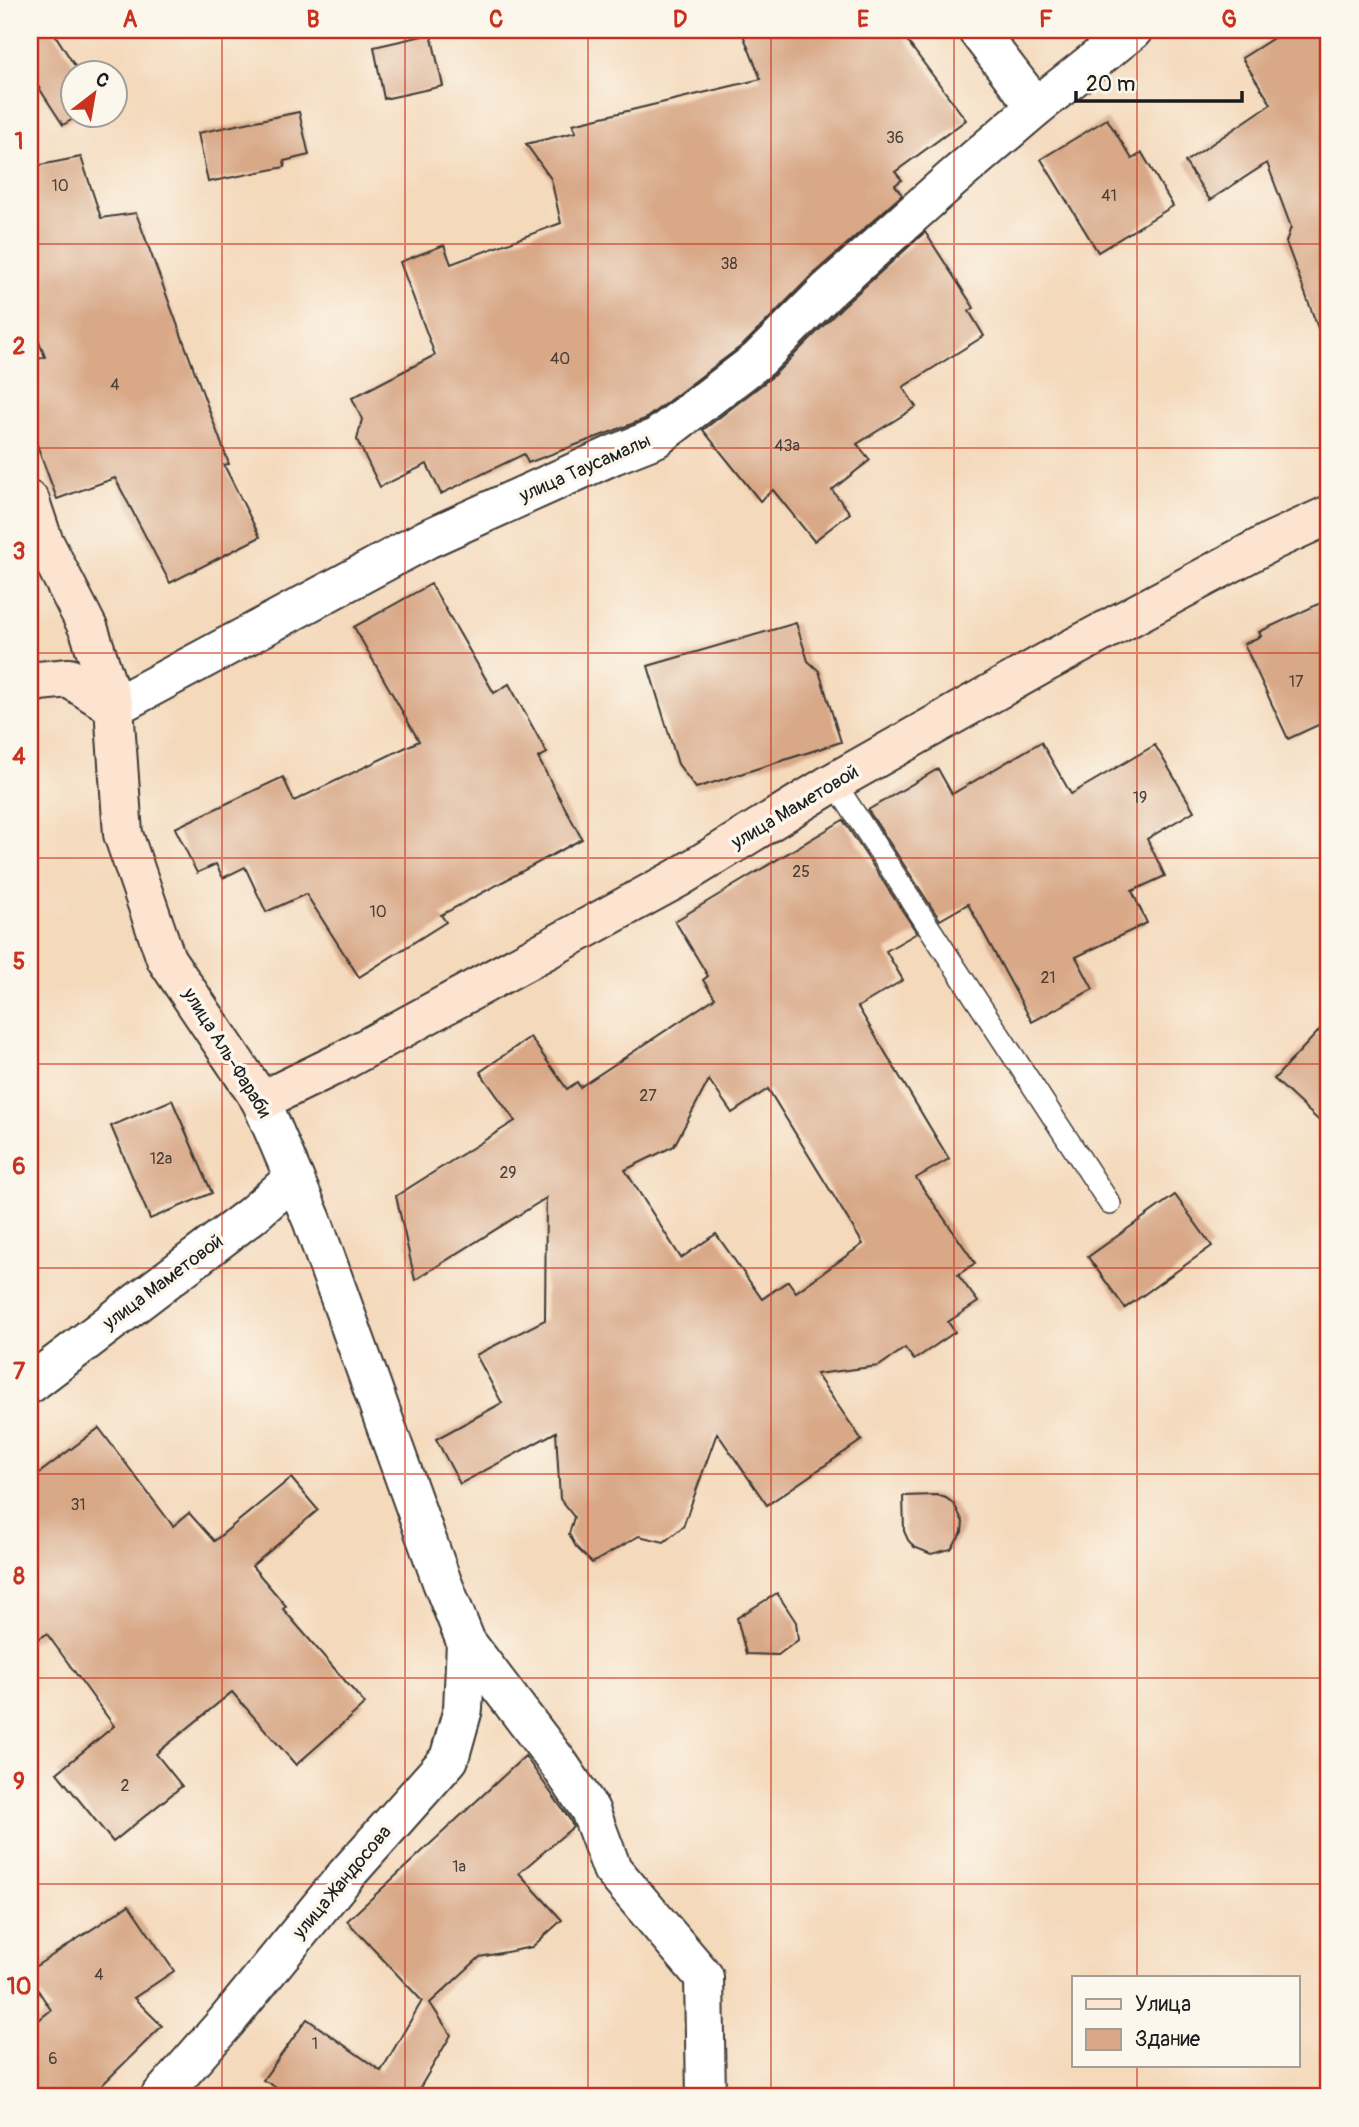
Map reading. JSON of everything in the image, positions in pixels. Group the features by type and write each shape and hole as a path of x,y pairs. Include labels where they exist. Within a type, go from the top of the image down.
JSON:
{"street":[{"path":"977,30 1036,107"},
{"name":"улица Таусамалы","path":"114,707 427,538 600,460 656,438 758,360 827,290 1036,107 1133,30"},
{"name":"улица Аль-Фараби","path":"30,501 43,541 89,630 114,707 123,834 166,959 261,1101 312,1220 466,1642"},
{"name":"улица Маметовой","path":"261,1101 337,1064 678,878 834,782 1042,664 1272,541 1329,515"},
{"path":"30,685 39,681 69,678 114,707"},
{"name":"улица Маметовой","path":"30,1384 252,1215 294,1178"},
{"path":"466,1642 559,1764 590,1810 612,1869 704,1977 706,2097"},
{"name":"улица Жандосова","path":"160,2097 226,2022 346,1875 449,1759 463,1709 466,1642"}],"lane":[{"path":"834,782 1110,1204"}],"building":[{"path":"30,30 52,30 71,60 60,60 60,120 30,74"},
{"path":"741,30 899,30 966,120 895,172 902,180 895,185 902,195 812,275 744,344 645,419 528,463 524,454 441,494 427,464 380,487 357,440 362,419 352,398 435,355 400,262 444,245 451,264 561,223 551,179 526,144 576,132 573,124 761,79"},
{"path":"1286,30 1329,30 1329,343 1324,344 1286,242 1291,227 1267,163 1210,200 1185,162 1271,104 1242,58"},
{"path":"431,34 443,86 384,99 374,47"},
{"path":"299,112 309,155 284,161 285,167 208,182 198,133"},
{"path":"1107,119 1132,159 1142,153 1173,206 1098,252 1041,159"},
{"path":"81,157 101,218 136,213 229,464 224,465 260,537 170,583 115,478 57,499 30,426 30,362 45,357 30,319 30,167"},
{"path":"925,232 974,308 969,311 984,336 903,387 916,407 857,444 870,460 832,490 850,513 814,541 773,490 760,501 703,430 773,376 842,307"},
{"path":"431,584 494,693 509,684 547,753 538,758 582,839 441,915 446,922 359,977 306,894 266,912 245,867 223,878 216,864 197,873 175,828 283,777 294,801 419,741 354,627"},
{"path":"1329,599 1329,720 1288,739 1244,644 1261,636 1259,632"},
{"path":"796,623 808,661 819,671 841,742 696,788 678,764 648,666"},
{"path":"1041,742 1071,794 1155,745 1194,811 1147,839 1165,876 1132,891 1147,923 1076,957 1093,989 1032,1022 968,904 940,920 868,810 938,769 952,794"},
{"path":"843,820 917,933 886,951 903,980 858,1007 949,1159 916,1178 975,1263 958,1275 978,1302 948,1322 955,1332 914,1360 905,1348 879,1366 816,1374 862,1440 767,1505 717,1433 683,1527 664,1542 639,1536 592,1563 576,1547 569,1534 574,1517 560,1499 556,1432 460,1484 436,1439 502,1403 476,1355 545,1320 546,1198 415,1280 396,1196 515,1121 480,1072 530,1037 567,1089 577,1082 580,1087 715,998 703,980 708,976 675,921","holes":["709,1080 732,1113 768,1089 863,1244 796,1292 788,1281 762,1299 716,1234 681,1258 625,1170 674,1146"]},
{"path":"1329,1020 1329,1130 1274,1079"},
{"path":"172,1100 212,1193 150,1219 111,1126"},
{"path":"1175,1195 1212,1246 1125,1308 1088,1257"},
{"path":"99,1428 173,1526 189,1513 214,1541 291,1478 318,1510 252,1566 286,1606 283,1609 365,1704 296,1765 232,1692 156,1754 182,1786 113,1842 57,1773 114,1726 47,1634 30,1643 30,1480"},
{"path":"937,1495 954,1504 963,1522 962,1532 951,1549 931,1554 914,1547 908,1540 904,1531 903,1496"},
{"path":"777,1593 796,1622 798,1640 778,1655 746,1654 737,1618"},
{"path":"525,1756 573,1827 519,1873 562,1920 532,1947 480,1957 430,2003 451,2035 415,2096 418,2097 293,2097 263,2080 307,2019 381,2071 422,2001 347,1921"},
{"path":"129,1905 174,1971 134,1998 162,2026 90,2097 30,2097 30,2027 51,2010 30,1978 30,1970"}]}
